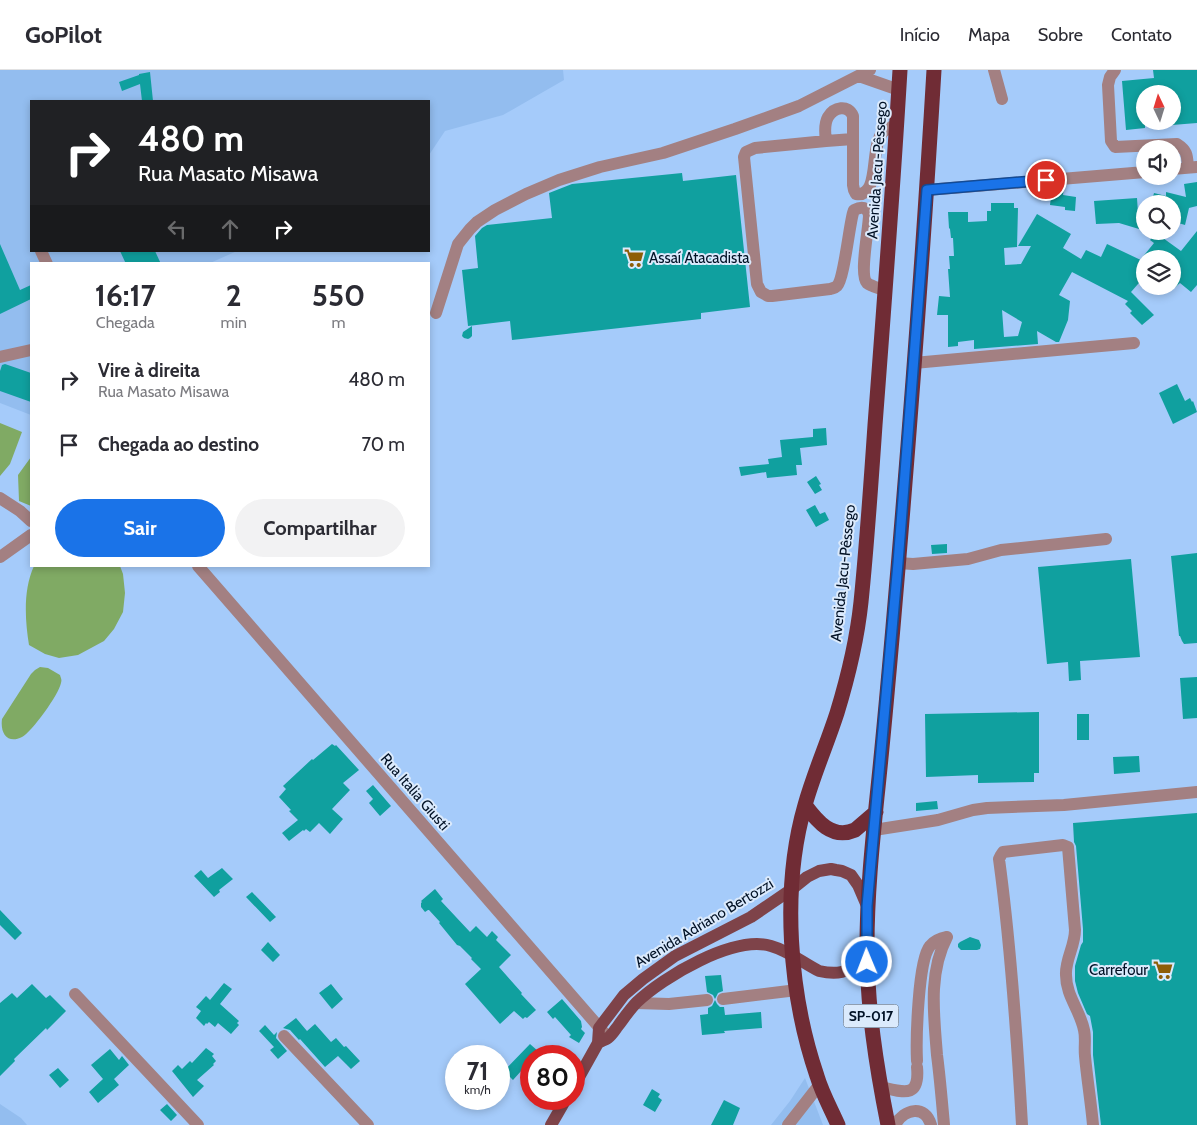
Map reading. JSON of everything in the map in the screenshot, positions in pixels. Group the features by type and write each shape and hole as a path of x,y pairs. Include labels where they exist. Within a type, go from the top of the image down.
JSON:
{"highway":[{"name":"Avenida Jacu-Pêssego","path":"838,1125 820,1084 804,1032 792,955 792,889 797,846 805,805 849,670 860,604 886,291 900,70"},
{"name":"SP-017","path":"888,1125 871,1024 867,906 898,563 927,190 934,70"},
{"path":"805,805 822,826 840,833 855,830 876,812"}],"main road":[{"name":"Avenida Adriano Bertozzi","path":"604,1040 599,1028 624,995 649,974 675,956 751,917 807,877 819,871 831,869 842,871 851,876 858,884 867,906"},
{"name":"Avenida Adriano Bertozzi","path":"585,1069 604,1040 652,989 706,958 733,948 752,944 764,944 792,955 819,971 844,972 854,966 867,948"},
{"path":"551,1125 560,1110"}],"street":[{"path":"994,70 1002,99"},
{"path":"1115,70 1110,77 1108,86 1111,141 1115,147 1177,144 1184,148 1193,168"},
{"path":"436,313 458,244 477,222 526,194 559,180 600,167 663,153 735,130 798,106 864,73 899,90"},
{"path":"826,141 828,118 834,111 847,108 852,114 853,185 856,194 860,194 868,191 871,185 879,138 885,130 897,125"},
{"path":"853,139 756,148 745,154 758,288 764,294 772,296 836,287 840,281 854,210 865,208 870,216 864,277 870,284 886,291"},
{"path":"927,190 1136,173"},
{"path":"914,363 1134,343"},
{"path":"0,357 30,350"},
{"path":"0,498 30,520"},
{"path":"0,557 30,536"},
{"path":"898,563 913,564 968,559 1001,550 1106,539"},
{"name":"Rua Italia Giusti","path":"199,567 599,1028"},
{"path":"874,830 938,820 987,808 1064,805 1197,792"},
{"path":"1022,1125 1012,980 1000,856 1003,852 1059,845 1068,848 1075,936 1066,974 1068,992 1084,1032 1093,1125"},
{"path":"881,1087 899,1091 911,1090 918,1081 916,1047 919,993 924,961 930,945 947,937 937,963 934,987 934,1015 944,1125"},
{"path":"723,999 797,990"},
{"path":"75,994 198,1125"},
{"path":"636,1004 669,1004 707,1000"},
{"path":"284,1036 368,1125"},
{"path":"788,1125 820,1084"},
{"path":"895,1125 900,1117 913,1111 920,1112 926,1116 931,1125"}],"shaded area":[{"path":"0,70 563,70 564,80 503,115 445,131 430,154 430,100 30,100 30,252 235,252 212,262 30,262 30,415 0,403"},
{"path":"0,423 22,432 10,464 0,476"},
{"path":"30,458 30,506 19,501 18,475"},
{"path":"34,567 120,567 125,593 123,612 114,629 104,641 78,655 59,658 45,654 29,645 26,605 30,575"},
{"path":"40,667 48,668 60,675 59,688 45,712 26,734 17,739 9,738 2,729 2,719 31,674"},
{"path":"805,1078 823,1125 771,1125 790,1101"},
{"path":"0,1104 21,1118 27,1125 0,1125"}],"building":[{"path":"1153,70 1197,70 1197,123 1181,124 1181,85 1136,85 1136,129 1126,130 1122,81 1154,78"},
{"path":"150,72 153,100 142,100 140,84 122,91 119,82"},
{"path":"682,173 683,181 736,175 750,307 701,313 701,319 512,340 510,321 468,326 462,270 478,268 475,236 482,228 487,225 552,218 549,193 572,184"},
{"path":"1197,182 1197,206 1189,208 1185,225 1181,224 1181,196 1186,197 1184,184"},
{"path":"1052,188 1064,188 1063,195 1076,197 1075,211 1065,210 1065,207 1050,205"},
{"path":"1166,192 1178,195 1166,195"},
{"path":"1136,198 1136,228 1119,223 1096,224 1094,201"},
{"path":"991,203 1014,203 1014,208 1018,208 1017,247 1004,248 1005,265 1021,264 1031,246 1018,246 1037,214 1071,234 1063,248 1081,259 1086,250 1101,257 1107,244 1136,258 1136,286 1131,292 1154,315 1142,325 1130,313 1132,311 1125,304 1128,301 1072,272 1059,295 1070,301 1068,320 1059,342 1037,331 1038,344 974,349 974,340 958,342 958,346 948,347 948,315 937,315 939,296 950,297 949,256 954,256 948,212 968,212 968,222 987,221 987,211 991,211","holes":["1002,310 1022,322 1018,336 1004,337"]},
{"path":"1197,231 1197,285 1191,292 1181,284 1181,251"},
{"path":"1150,240 1166,240 1180,250 1148,250 1154,243"},
{"path":"0,244 20,290 30,285 30,299 0,314"},
{"path":"120,252 155,252 160,262 125,262"},
{"path":"472,326 472,336 468,339 464,338 462,336 463,332"},
{"path":"5,364 30,373 30,402 0,391 0,371 2,365"},
{"path":"1177,384 1185,401 1190,398 1197,412 1173,424 1159,393"},
{"path":"826,428 827,445 800,448 802,465 796,465 797,475 767,478 766,472 741,476 739,467 769,464 768,459 782,457 780,440 813,437 813,429"},
{"path":"816,476 822,490 815,494 807,482"},
{"path":"815,505 820,514 825,512 829,520 816,527 806,510"},
{"path":"947,544 947,553 932,554 931,545"},
{"path":"1197,553 1197,643 1184,644 1179,636 1171,556"},
{"path":"1131,559 1140,657 1080,661 1081,680 1069,681 1068,662 1047,664 1038,567"},
{"path":"1197,677 1197,718 1183,719 1180,678"},
{"path":"1039,712 1039,773 1034,773 1034,782 978,783 978,775 926,777 925,714"},
{"path":"1077,714 1089,714 1089,740 1077,740"},
{"path":"332,744 336,745 359,770 343,783 350,790 332,809 343,819 330,834 319,823 310,832 306,829 303,830 289,841 282,833 298,820 279,797 286,789 283,786 312,759"},
{"path":"1139,756 1140,772 1114,774 1113,757"},
{"path":"373,785 391,806 380,816 369,803 373,799 366,791"},
{"path":"937,801 938,809 916,811 916,803"},
{"path":"1197,813 1197,1125 1101,1125 1093,1055 1093,1032 1090,1016 1087,1014 1078,993 1075,981 1075,966 1083,942 1083,929 1073,823"},
{"path":"222,868 233,879 219,890 220,892 214,897 194,876 201,870 208,878"},
{"path":"435,889 443,899 441,901 470,932 476,926 487,937 492,931 498,937 496,940 511,955 499,967 536,1010 527,1018 523,1019 514,1011 500,1024 465,984 481,969 457,945 429,910 425,912 421,907 421,901"},
{"path":"252,892 276,917 270,922 246,897"},
{"path":"0,910 22,933 15,940 0,925"},
{"path":"970,937 979,940 980,949 961,950 958,944"},
{"path":"268,942 280,955 273,962 261,950"},
{"path":"721,975 723,991 718,993 715,999 713,995 707,992 705,976"},
{"path":"224,983 232,989 220,1004 239,1021 237,1023 239,1025 231,1034 218,1023 215,1027 209,1022 204,1026 196,1018 201,1011 196,1007 206,996 210,1000"},
{"path":"32,984 46,998 50,995 66,1011 14,1059 15,1061 0,1076 0,1003 12,993 17,998"},
{"path":"331,984 343,999 332,1009 319,993"},
{"path":"562,999 581,1021 581,1029 585,1033 579,1043 569,1037 571,1035 555,1017 553,1019 547,1012"},
{"path":"715,1000 720,1007 724,1007 725,1015 761,1012 762,1028 702,1035 700,1015 708,1014 708,1008 712,1006"},
{"path":"296,1018 307,1031 315,1024 331,1042 336,1038 360,1061 351,1069 338,1056 325,1067 300,1039 290,1030 283,1028"},
{"path":"265,1025 274,1035 277,1032 276,1038 287,1051 278,1059 270,1050 274,1047 259,1031"},
{"path":"206,1048 214,1054 212,1056 216,1061 197,1080 204,1086 193,1097 172,1071 178,1065 182,1069 190,1061 192,1063"},
{"path":"110,1049 119,1060 122,1056 129,1065 114,1079 119,1085 98,1103 89,1092 103,1079 91,1065"},
{"path":"520,1054 520,1072 513,1080 510,1077 510,1065"},
{"path":"58,1068 69,1080 60,1088 49,1075"},
{"path":"652,1089 660,1094 658,1097 662,1100 655,1112 643,1105"},
{"path":"724,1100 740,1108 733,1125 711,1125"},
{"path":"167,1104 177,1115 171,1121 160,1110"}],"place":[{"name":"Assaí Atacadista","path":"634,258"},
{"name":"Carrefour","path":"1163,970"}],"route":[{"path":"867,962 867,906 887,701 927,190 1046,180"}]}
